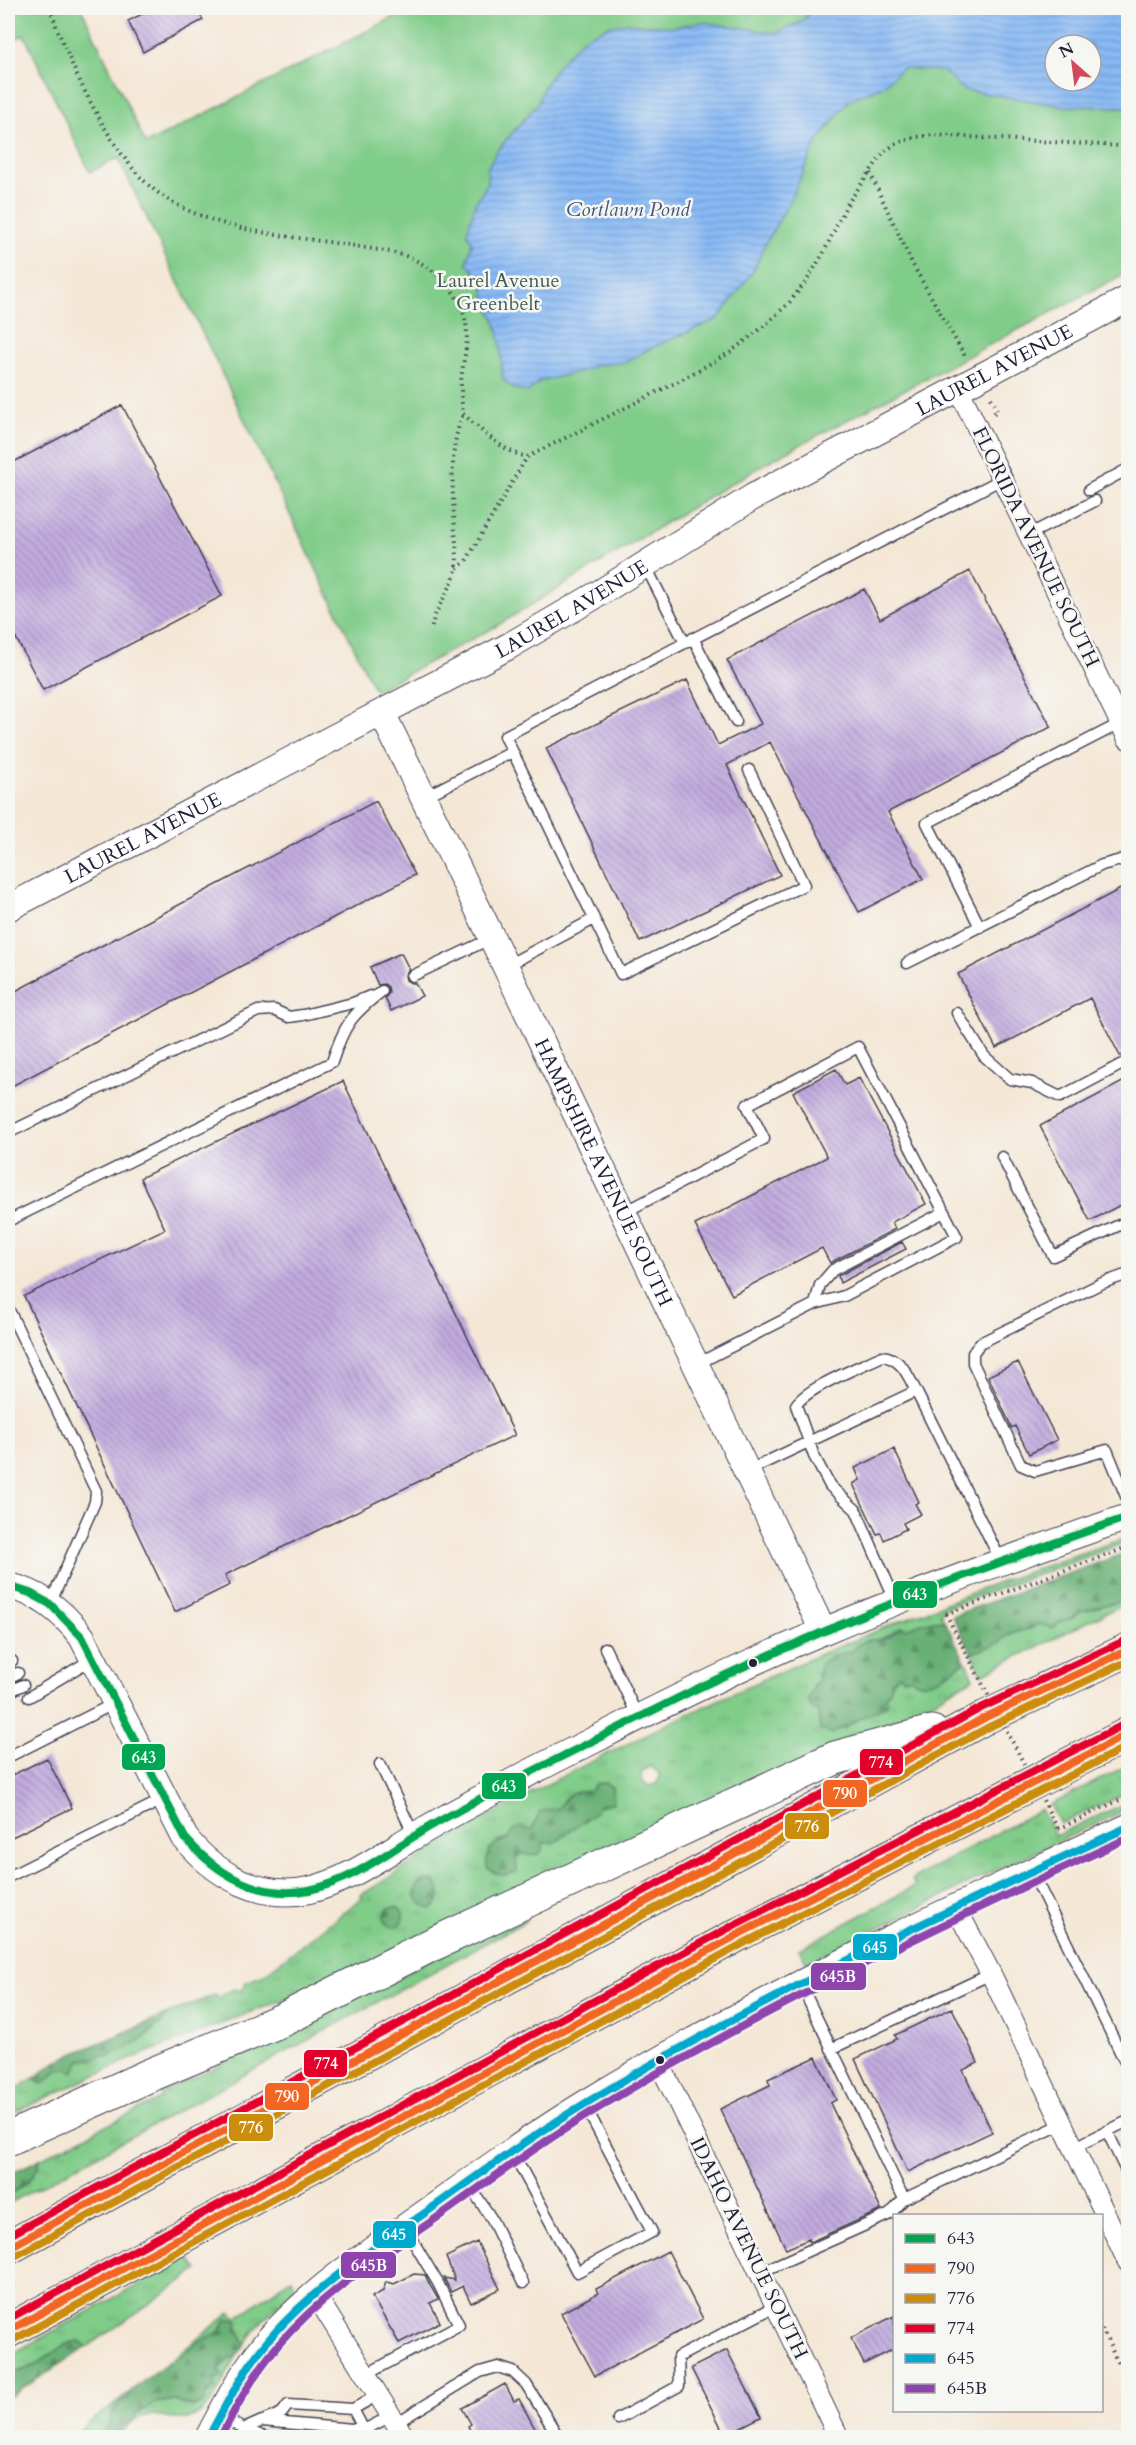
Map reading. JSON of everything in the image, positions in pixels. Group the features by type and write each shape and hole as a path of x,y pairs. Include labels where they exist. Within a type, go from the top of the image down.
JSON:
{"highway":[{"path":"8,2247 986,1718 1128,1650"},
{"path":"8,2139 148,2076 282,2020 428,1947 835,1758 986,1718"},
{"path":"8,2331 741,1933 1128,1734"}],"street":[{"name":"LAUREL AVENUE","path":"8,909 508,646 753,497 1128,298"},
{"name":"FLORIDA AVENUE SOUTH","path":"958,388 1004,478 1125,731"},
{"name":"HAMPSHIRE AVENUE SOUTH","path":"382,713 823,1631"},
{"path":"8,1586 34,1594 70,1622 94,1658 185,1839 221,1873 236,1881 268,1890 287,1892 308,1890 343,1878 481,1798 638,1717 823,1631 1001,1561 1128,1516"},
{"path":"208,2438 245,2372 280,2326 315,2294 512,2151 584,2104 658,2060 801,1985 1128,1827"},
{"path":"957,1908 991,1974 1128,2262"},
{"name":"IDAHO AVENUE SOUTH","path":"658,2060 839,2438"},
{"path":"315,2294 397,2425"}],"lane":[{"path":"1089,490 1128,469"},
{"path":"749,770 804,885 621,974 505,736 1004,478"},
{"path":"1030,534 1095,501"},
{"path":"645,564 736,722"},
{"path":"980,927 927,823 1125,731"},
{"path":"424,797 513,752"},
{"path":"907,963 1102,866 1128,858"},
{"path":"505,966 594,919"},
{"path":"412,976 492,938"},
{"path":"8,1133 258,1011 274,1010 289,1017 303,1015 352,1003 382,992 357,1010 341,1034 332,1062 8,1221"},
{"path":"957,1013 984,1056 1010,1079 1032,1083 1060,1097 1128,1061"},
{"path":"623,1213 764,1139 747,1105 858,1047 957,1237 844,1296 815,1304 696,1365"},
{"path":"1002,1157 1053,1256 1128,1221"},
{"path":"815,1304 820,1285 833,1270 944,1212"},
{"path":"1128,1274 1100,1284 980,1343 973,1353 973,1363 1021,1466 1035,1471 1107,1450 1128,1501"},
{"path":"8,1308 96,1491 95,1502 50,1605"},
{"path":"896,1602 856,1510 830,1486 808,1442 796,1405 800,1399 882,1356 891,1357 898,1362 916,1391 1001,1561"},
{"path":"747,1471 916,1391"},
{"path":"605,1648 638,1717"},
{"path":"28,1697 94,1658"},
{"path":"8,1692 23,1685"},
{"path":"8,1757 117,1702"},
{"path":"380,1764 414,1836"},
{"path":"8,1877 165,1799"},
{"path":"1031,1872 1128,2068"},
{"path":"831,2049 991,1974"},
{"path":"801,1985 904,2199"},
{"path":"512,2151 577,2272 652,2232 584,2104"},
{"path":"1073,2148 1128,2121"},
{"path":"761,2272 890,2214 904,2199 1062,2124"},
{"path":"1107,2131 1128,2175"},
{"path":"467,2183 491,2218 523,2283"},
{"path":"365,2375 459,2325 438,2283 405,2228"},
{"path":"618,2419 679,2386 678,2357 776,2306"},
{"path":"262,2421 361,2434 397,2425 480,2372 498,2367 513,2372 525,2384 559,2438"},
{"path":"244,2429 282,2413 288,2405 353,2409 378,2395"},
{"path":"353,2409 361,2434"},
{"path":"220,2415 244,2429 267,2438"}],"path":[{"path":"50,8 59,35 120,152 152,188 181,208 238,227 388,252 415,260 433,271 448,285 465,319 467,338 461,387 463,414 456,432 453,484 456,568 451,585 434,614 432,627"},
{"path":"456,568 466,561 527,457 679,381 729,353 789,303 823,254 846,206 883,153 895,144 915,137 934,135 1120,146 1128,144"},
{"path":"870,173 914,265 963,353"},
{"path":"463,414 496,443 515,454 527,457"},
{"path":"1128,1547 946,1614 1058,1829 1128,1796"},
{"path":"1103,2332 1119,2365"}],"green space":[{"name":"Laurel Avenue Greenbelt","path":"8,8 81,8 146,144 412,8 1128,8 1128,272 775,458 495,627 375,691 118,158 90,172 24,35 15,39 8,23"},
{"path":"1128,1537 1128,1542 948,1607 940,1612 944,1620 896,1630 852,1651 845,1651 817,1674 817,1680 813,1686 819,1712 844,1729 856,1720 879,1709 890,1691 891,1683 899,1674 926,1682 939,1679 965,1661 974,1678 911,1713 326,1983 133,2058 8,2115 8,2095 35,2077 36,2081 51,2077 53,2072 58,2070 67,2069 81,2061 134,2044 151,2032 155,2025 160,2025 168,2014 215,1995 221,1999 224,1994 234,1989 241,1991 245,1982 262,1976 362,1898 361,1895 472,1825 565,1775 722,1698 802,1662 882,1628","holes":["650,1766 661,1775 656,1784 648,1786 641,1778 642,1772","605,1783 612,1787 613,1803 598,1806 590,1817 556,1842 543,1843 529,1855 522,1853 516,1857 497,1841 532,1831 534,1823 559,1808 564,1799 590,1791 596,1784","397,1907 397,1926 384,1922 389,1908"]},
{"path":"1128,1552 1128,1593 1120,1601 1082,1611 1071,1619 1061,1621 1053,1628 1038,1624 1011,1633 997,1644 972,1653 952,1616"},
{"path":"1128,1593 1128,1602 982,1674 972,1653 997,1644 1011,1633 1038,1624 1054,1628 1061,1621 1071,1619 1082,1611 1120,1601"},
{"path":"944,1620 965,1661 946,1675 930,1682 917,1682 912,1678 899,1675 891,1682 890,1691 886,1695 887,1704 832,1734 820,1730 818,1712 811,1707 808,1699 817,1680 821,1664 833,1655 852,1651 861,1643 872,1639 878,1641 890,1636 901,1627 907,1629 921,1623"},
{"path":"1128,1765 1128,1792 1060,1824 1050,1805"},
{"path":"605,1783 612,1787 613,1803 598,1806 590,1817 556,1842 543,1843 543,1849 539,1854 522,1853 516,1858 517,1871 502,1875 488,1869 488,1853 494,1845 509,1839 513,1830 519,1827 532,1830 540,1812 559,1808 572,1794 590,1791 596,1784"},
{"path":"1128,1802 1128,1809 986,1875 807,1963 799,1949 915,1886 912,1879 1041,1809 1055,1836"},
{"path":"424,1881 433,1881 438,1886 441,1896 434,1908 430,1909 420,1903 415,1895 417,1887"},
{"path":"394,1907 401,1910 404,1917 401,1924 394,1927 387,1924 384,1917 387,1910"},
{"path":"522,1913 526,1921 8,2204 8,2195 33,2176 40,2159 162,2098 160,2093 275,2039"},
{"path":"168,2014 160,2025 155,2026 147,2035 107,2057 101,2055 95,2059 81,2060 74,2072 61,2069 45,2083 40,2084 35,2077 61,2059"},
{"path":"40,2159 33,2176 8,2195 8,2175"},
{"path":"189,2257 198,2270 87,2347 80,2341 67,2344 39,2363 17,2372 8,2380 8,2356"},
{"path":"292,2278 296,2287 262,2321 245,2344 237,2326 222,2329 209,2339 199,2342 180,2357 175,2357 231,2312 236,2318"},
{"path":"231,2319 238,2321 237,2329 245,2344 236,2357 230,2357 218,2370 222,2374 220,2378 215,2378 215,2389 207,2392 202,2404 179,2404 175,2400 155,2403 135,2415 135,2418 123,2425 114,2437 76,2437 75,2434 81,2429 88,2431 91,2435 101,2434 110,2423 111,2416 120,2403 127,2399 132,2390 175,2357 218,2332 225,2321"},
{"path":"80,2341 87,2347 8,2398 8,2380 14,2374 39,2363 67,2344"},
{"path":"230,2357 236,2357 219,2389 209,2405 196,2416 178,2419 149,2415 129,2425 120,2437 112,2437 132,2421 134,2415 155,2403 175,2400 195,2407"},
{"path":"132,2391 127,2399 114,2410 111,2423 101,2434 91,2435 81,2429"}],"water":[{"name":"Cortlawn Pond","path":"815,8 1128,8 1128,107 1063,106 963,90 943,71 902,68 883,86 849,100 817,142 790,201 765,244 754,270 718,319 625,362 597,365 580,372 540,381 528,392 515,389 503,380 498,329 491,311 485,304 484,283 467,263 472,242 467,232 475,204 488,183 487,169 497,151 538,103 544,86 558,65 583,38 609,26 626,23 673,27 702,22 776,33 801,22"}],"building":[{"path":"154,8 196,8 203,20 143,52 128,21"},
{"path":"122,405 222,596 43,690 16,638 8,643 8,465"},
{"path":"970,571 1051,727 888,812 923,879 859,912 770,742 727,765 780,875 640,942 546,748 687,680 718,745 761,724 727,660 864,589 880,619"},
{"path":"376,801 415,875 8,1088 8,995"},
{"path":"1128,885 1128,1054 1120,1056 1090,998 996,1048 958,974"},
{"path":"401,953 409,969 405,975 406,980 415,983 422,996 391,1011 385,998 389,993 388,987 384,984 378,985 370,967"},
{"path":"836,1069 845,1085 859,1078 926,1204 892,1222 895,1229 830,1263 822,1248 732,1295 695,1225 827,1157 793,1092"},
{"path":"1128,1079 1128,1201 1090,1221 1040,1126"},
{"path":"343,1081 515,1435 225,1575 230,1585 175,1612 24,1296 165,1229 140,1178"},
{"path":"902,1242 906,1249 840,1283 838,1276"},
{"path":"1018,1362 1057,1440 1029,1454 1015,1426 1012,1428 988,1376"},
{"path":"894,1449 919,1502 915,1504 921,1514 903,1523 906,1529 884,1540 881,1533 877,1534 853,1484 860,1480 855,1468"},
{"path":"47,1758 72,1808 8,1839 8,1777"},
{"path":"952,2008 978,2063 963,2070 992,2132 908,2172 855,2059 897,2039 895,2035"},
{"path":"816,2057 836,2100 830,2103 881,2210 810,2242 809,2239 786,2249 720,2109 770,2085 768,2079"},
{"path":"477,2242 500,2289 471,2303 463,2286 451,2292 444,2278 455,2280 446,2257"},
{"path":"668,2251 703,2319 595,2376 561,2313 598,2293 596,2289"},
{"path":"414,2274 425,2275 438,2299 430,2303 440,2322 399,2343 372,2297 383,2291 386,2282 394,2284"},
{"path":"893,2317 893,2350 864,2364 851,2338"},
{"path":"727,2350 761,2417 725,2435 691,2368"},
{"path":"505,2384 514,2401 519,2399 540,2438 474,2438 468,2426 471,2424 462,2408"}],"transit line":[{"name":"643","path":"8,1586 30,1593 50,1604 82,1637 185,1838 197,1851 225,1873 240,1881 273,1891 291,1892 309,1890 341,1880 386,1855 429,1827 500,1788 767,1656 919,1593 1128,1517"},
{"name":"774","path":"8,2236 981,1708 1124,1641"},
{"name":"790","path":"8,2248 986,1717 1128,1650"},
{"name":"776","path":"13,2257 991,1726 1128,1661"},
{"name":"774","path":"8,2319 736,1924 1123,1725"},
{"name":"790","path":"8,2331 741,1933 1128,1734"},
{"name":"776","path":"13,2340 746,1942 1128,1746"},
{"name":"645","path":"208,2438 253,2361 271,2337 310,2298 375,2248 531,2138 652,2064 785,1992 990,1891 1128,1827"},
{"name":"645B","path":"220,2438 254,2377 297,2324 338,2288 381,2256 554,2136 655,2075 788,2002 1128,1838"}]}
